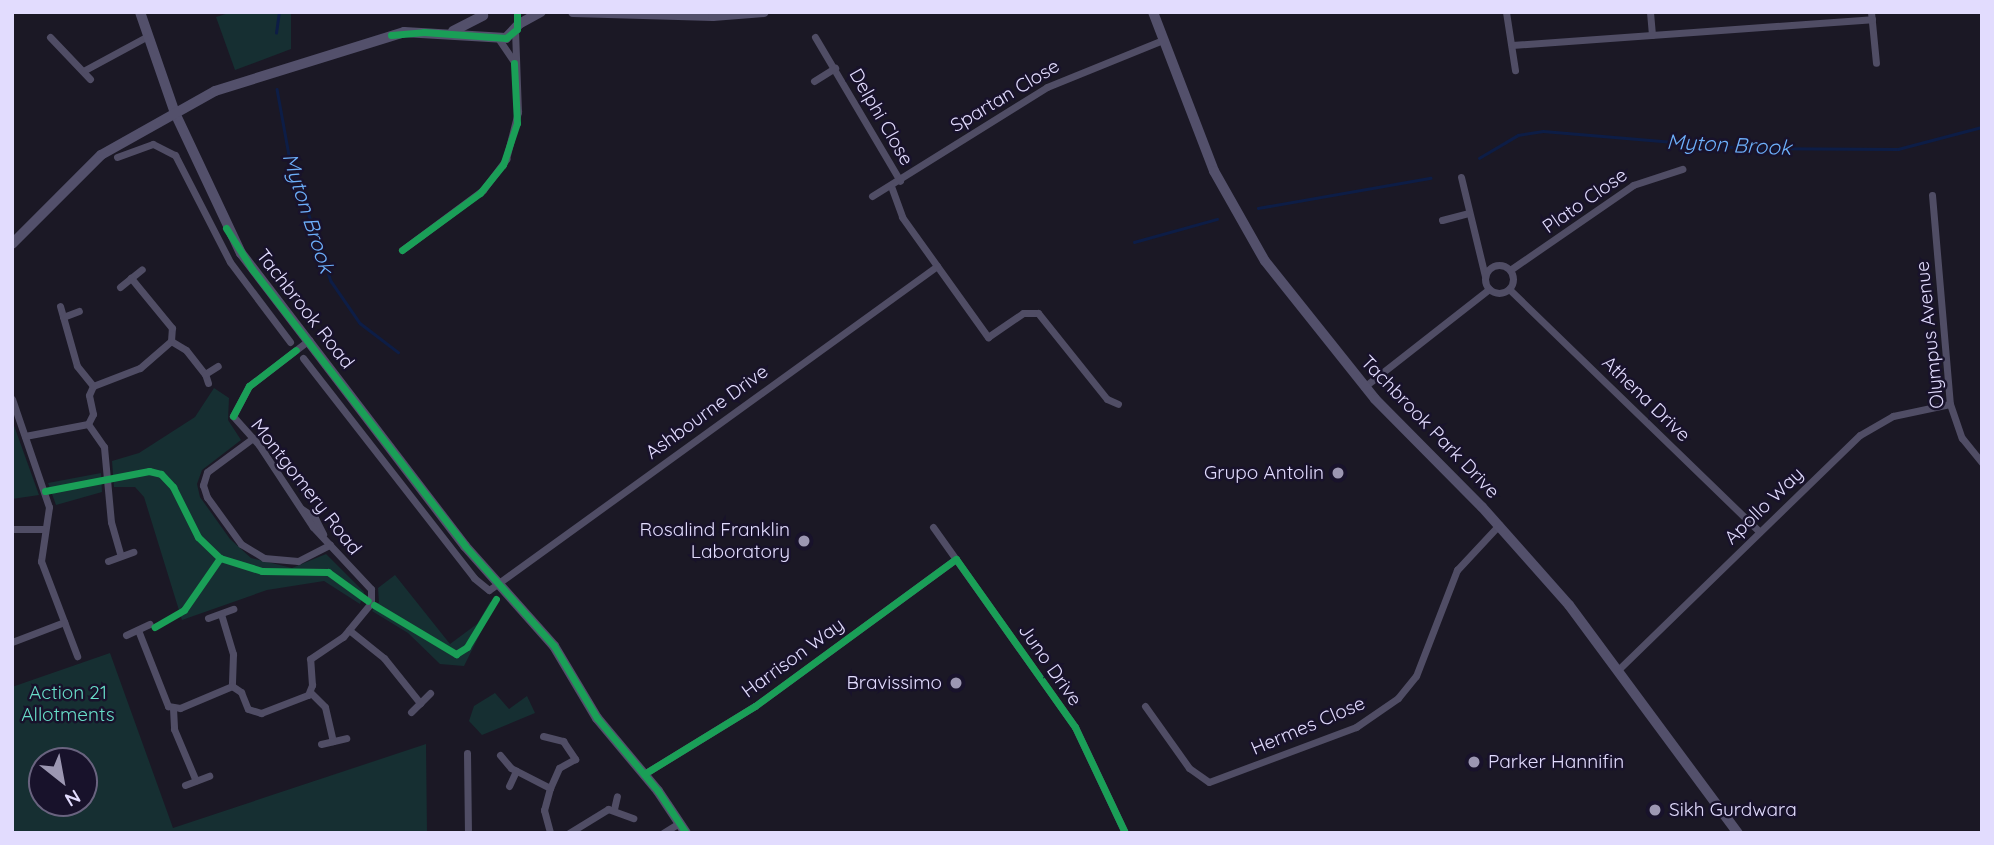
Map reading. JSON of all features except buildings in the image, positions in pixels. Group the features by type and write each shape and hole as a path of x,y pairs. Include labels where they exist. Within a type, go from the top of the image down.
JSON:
{"street":[{"name":"Tachbrook Road","path":"140,12 174,113 221,217 252,269 363,407 496,583 554,646 597,718 644,774 685,833"},
{"path":"402,250 482,190 503,164 517,123 514,63 517,12"},
{"path":"12,244 101,155 225,87 314,64 404,32 496,38 541,12"},
{"path":"573,12 713,16 764,12"},
{"name":"Tachbrook Park Drive","path":"1153,12 1214,170 1243,226 1278,280 1364,387 1499,524 1620,668 1738,833"},
{"path":"1506,12 1515,70"},
{"path":"1650,12 1652,35"},
{"path":"448,33 484,14 486,31 496,38 514,63"},
{"path":"1511,45 1872,15 1876,63"},
{"path":"85,70 148,36"},
{"path":"50,37 85,70 90,79"},
{"name":"Delphi Close","path":"815,37 900,181"},
{"name":"Spartan Close","path":"872,196 1047,87 1163,40"},
{"name":"Delphi Close","path":"814,81 835,68"},
{"path":"117,157 143,146 161,145 165,135"},
{"name":"Tachbrook Road","path":"161,145 179,160 209,225 240,277 273,314 290,342"},
{"name":"Plato Close","path":"1510,270 1633,185 1682,169"},
{"path":"1461,177 1489,289 1497,293 1509,289 1510,270 1496,265 1480,248"},
{"path":"891,186 902,217 988,337 1023,313 1042,315 1107,399 1118,404"},
{"name":"Olympus Avenue","path":"1932,195 1950,404 1962,438 1982,463"},
{"path":"1442,220 1468,213"},
{"path":"1485,276 1496,265"},
{"name":"Ashbourne Drive","path":"496,583 937,266"},
{"path":"120,287 142,269"},
{"name":"Tachbrook Road","path":"240,277 252,269"},
{"path":"88,424 93,414 89,395 93,386 141,369 171,341 172,328 131,278"},
{"path":"1364,387 1489,289"},
{"name":"Athena Drive","path":"1509,289 1760,532"},
{"path":"60,306 77,366 93,386"},
{"path":"64,317 79,311"},
{"name":"Montgomery Road","path":"309,340 249,386 235,408 234,419 253,438 302,509 315,518 330,545 373,592 371,603 349,631 310,659 310,692"},
{"path":"171,341 186,350 205,374 208,383"},
{"name":"Tachbrook Road","path":"303,358 312,363 349,418 474,579 486,590 496,583"},
{"path":"205,374 218,366"},
{"path":"12,399 47,501 41,561 77,656"},
{"name":"Apollo Way","path":"1620,668 1868,429 1894,416 1950,404"},
{"path":"349,418 363,407"},
{"path":"25,436 88,424"},
{"path":"88,424 104,447 111,522 121,556"},
{"path":"253,438 207,472 203,485 207,497 241,544 264,558 298,561 330,545"},
{"name":"Hermes Close","path":"1145,706 1190,770 1209,782 1356,727 1398,698 1416,676 1457,570 1499,524"},
{"name":"Juno Drive","path":"933,527 1075,727 1125,833"},
{"path":"12,529 45,529"},
{"path":"108,561 133,552"},
{"name":"Harrison Way","path":"644,774 755,706 956,559"},
{"path":"208,618 233,609"},
{"path":"221,614 233,654 232,685 257,713 281,709 310,692 323,703 333,741"},
{"path":"12,642 64,622"},
{"path":"126,635 150,624"},
{"path":"138,630 162,698 173,708 174,729 196,780"},
{"path":"349,631 384,658 420,703"},
{"path":"173,708 232,685"},
{"path":"411,712 430,693"},
{"path":"543,736 563,741 580,767"},
{"path":"321,744 346,738"},
{"path":"467,754 468,833"},
{"path":"500,755 516,771 550,788"},
{"path":"550,833 544,810 550,788 559,768 575,758"},
{"path":"509,786 516,771"},
{"path":"185,785 209,776"},
{"path":"614,809 617,796"},
{"path":"569,833 602,810 614,809 633,818"},
{"path":"663,833 679,823"}],"green space":[{"path":"232,12 291,12 291,49 235,70 216,17"},
{"path":"214,388 229,398 228,420 241,440 202,470 197,484 200,497 230,539 251,558 292,568 326,554 364,592 360,604 324,581 267,590 182,620 144,497 135,487 114,487 112,461 139,453 195,417"},
{"path":"12,420 39,495 12,499"},
{"path":"101,473 102,492 56,505 48,483"},
{"path":"395,575 450,644 477,624 490,602 495,604 464,666 440,664 408,633 372,611 379,602 378,588"},
{"name":"Action 21 Allotments","path":"110,653 173,828 426,744 427,833 12,833 12,687"},
{"path":"495,693 509,709 527,696 535,713 482,735 469,721 474,706"}],"waterway":[{"name":"Myton Brook","path":"276,33 279,12"},
{"name":"Myton Brook","path":"277,89 289,155 331,281 360,323 398,352"},
{"name":"Myton Brook","path":"1479,158 1518,135 1543,131 1744,148 1898,149 1982,127"},
{"name":"Myton Brook","path":"1258,208 1430,178"},
{"name":"Myton Brook","path":"1134,242 1217,219"}],"cycle path":[{"path":"391,35 424,32 506,38 517,29 517,12"},
{"path":"402,250 480,193 503,165 517,123 514,63"},
{"path":"226,228 252,269 465,546 554,646 597,718 658,791 686,833"},
{"path":"233,416 249,386 296,350"},
{"path":"45,491 149,471 161,474 173,487 198,537 220,558 184,610 154,627"},
{"path":"220,558 262,571 328,572 368,601"},
{"path":"644,774 755,706 956,559 1075,727 1125,833"},
{"path":"374,605 456,654 467,647 496,599"}],"place":[{"name":"Grupo Antolin","path":"1338,473"},
{"name":"Rosalind Franklin Laboratory","path":"804,541"},
{"name":"Bravissimo","path":"956,683"},
{"name":"Parker Hannifin","path":"1474,762"},
{"name":"Sikh Gurdwara","path":"1655,810"}]}
